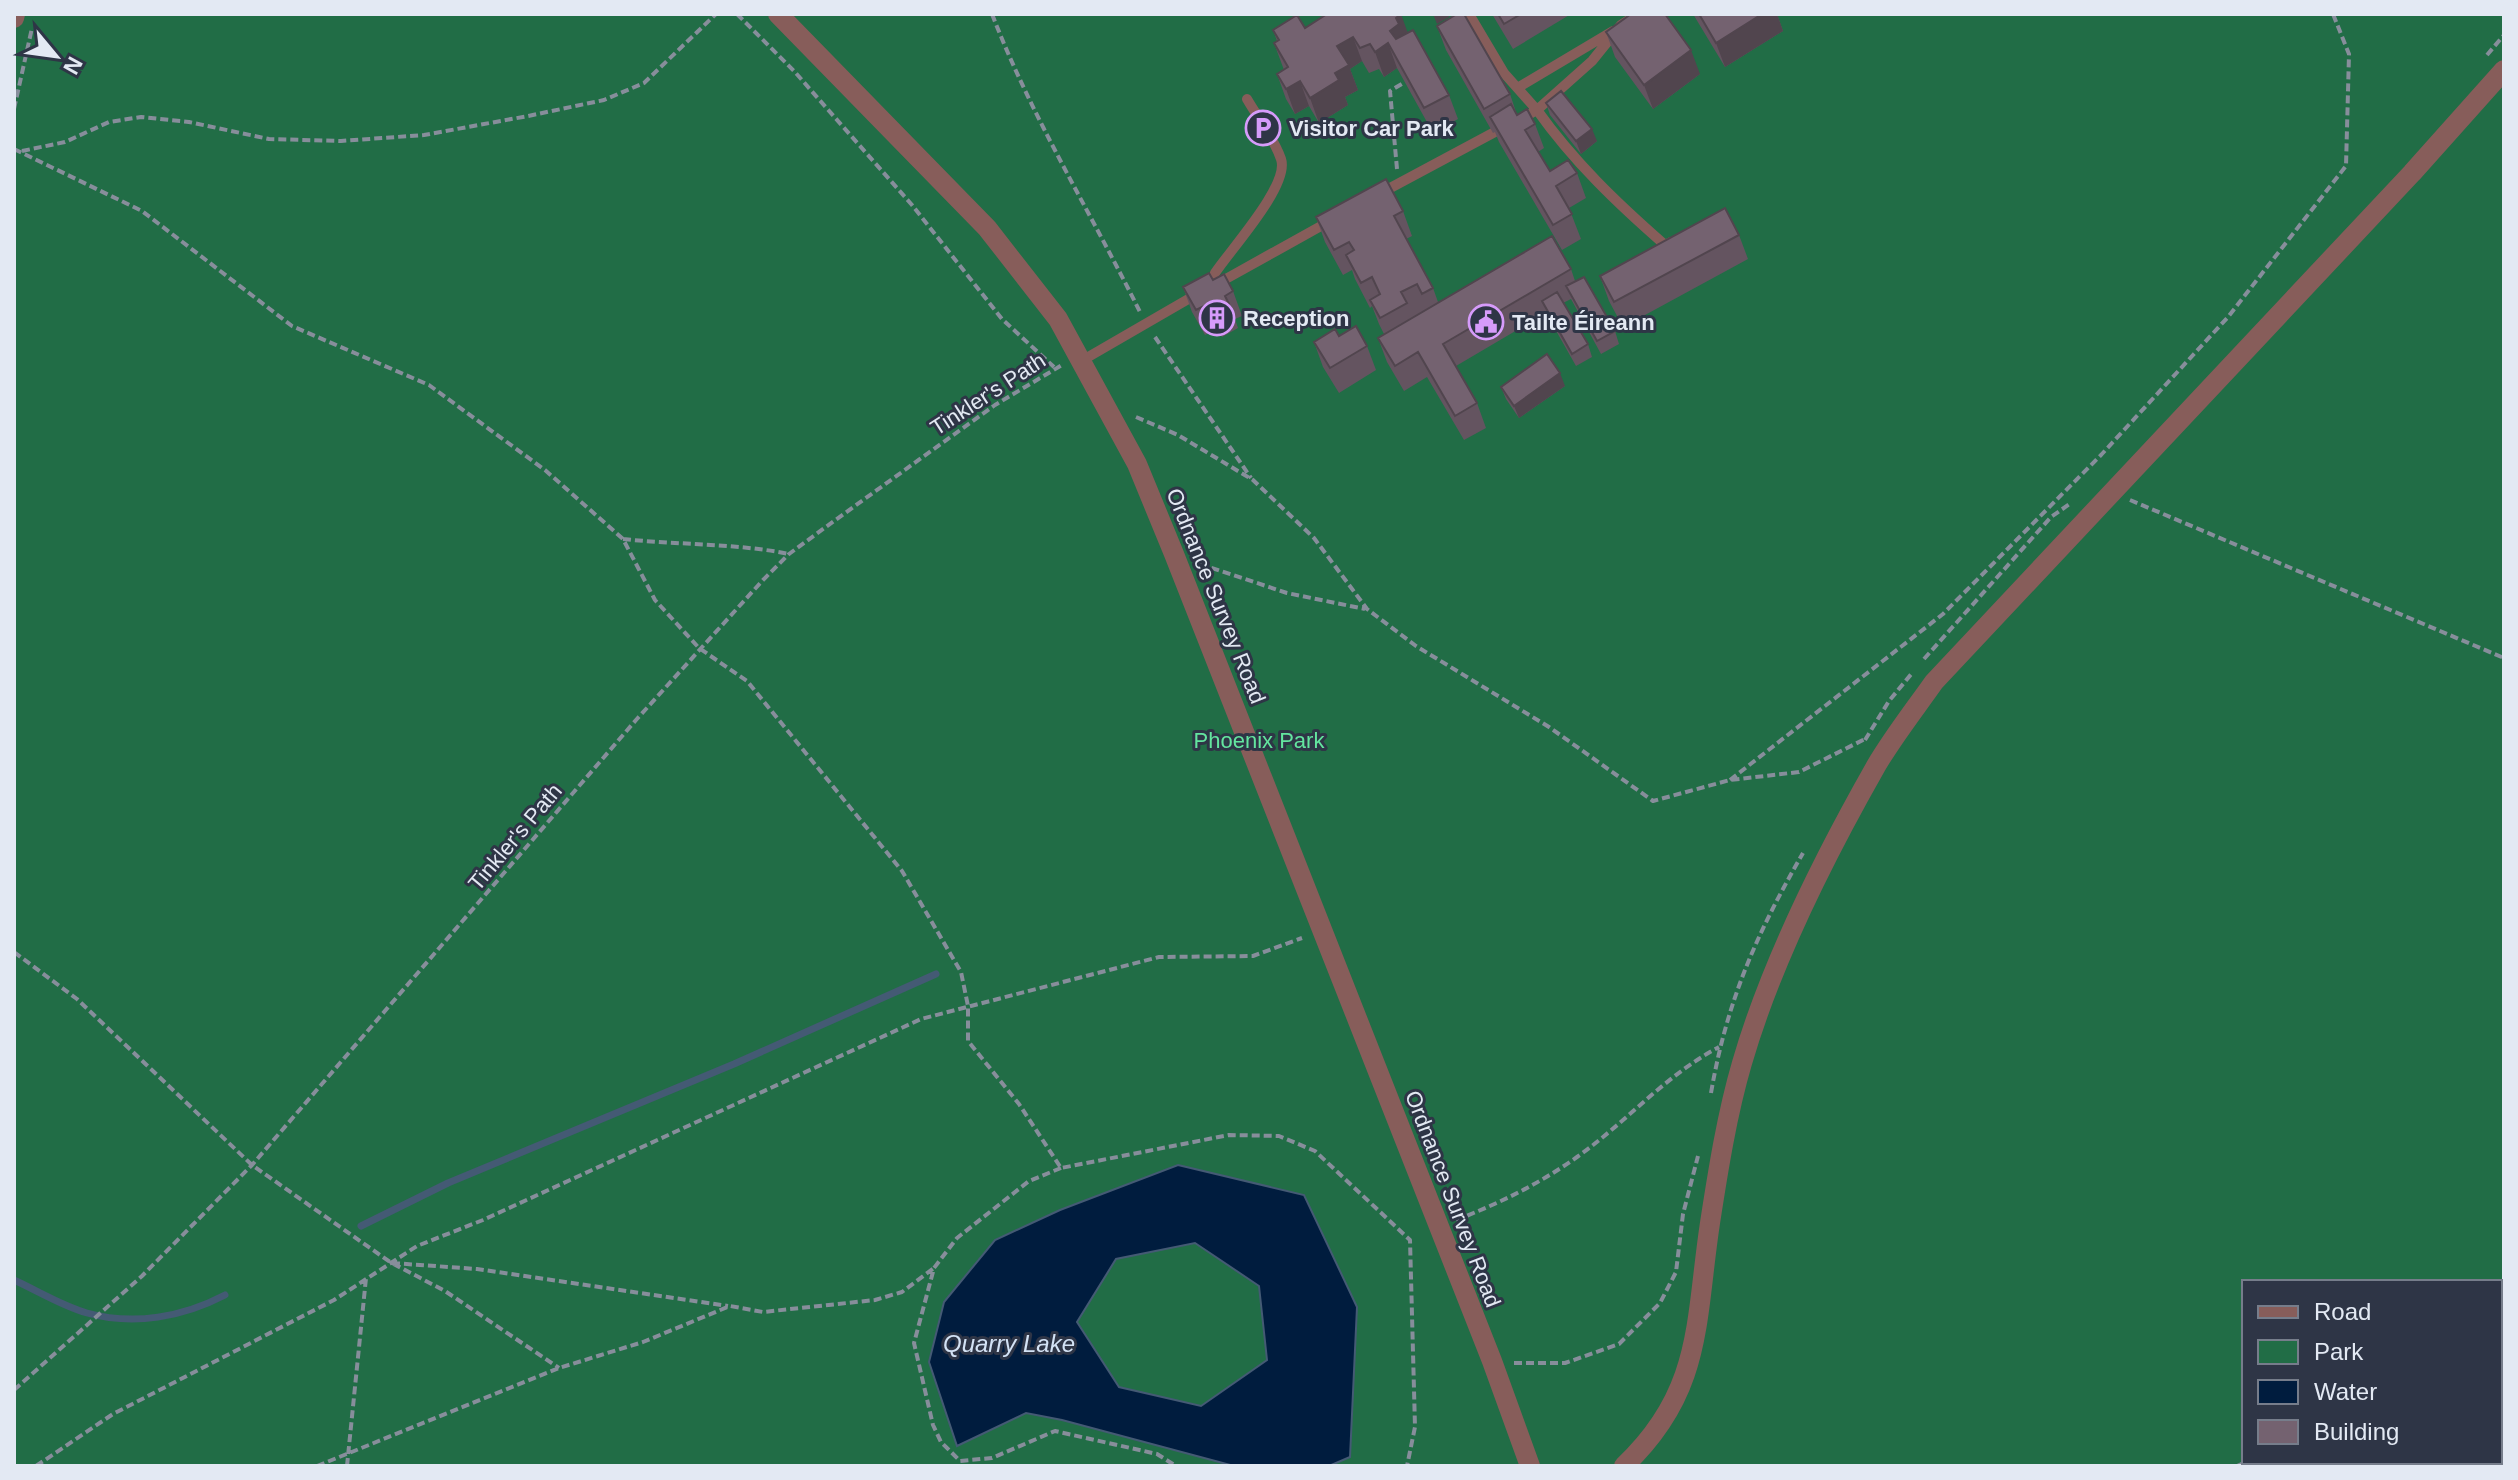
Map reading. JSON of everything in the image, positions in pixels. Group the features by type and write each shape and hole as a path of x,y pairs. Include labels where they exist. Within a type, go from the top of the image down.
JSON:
{"street":[{"name":"Ordnance Survey Road","path":"778,14 987,228 1058,319 1137,464 1492,1361 1530,1466"},
{"path":"1624,1466 1654,1438 1681,1390 1698,1333 1710,1222 1742,1064 1771,984 1823,868 1877,764 1934,682 2504,70"}],"lane":[{"path":"1469,14 1504,73 1519,87 1568,154 1665,245"},
{"path":"1519,87 1638,14"},
{"path":"1372,198 1537,110 1592,61 1621,25"},
{"path":"1210,288 1215,273 1270,199 1284,172 1281,158 1247,99"},
{"path":"1083,360 1345,213"},
{"path":"1654,252 1679,238"}],"path":[{"path":"20,152 65,142 109,122 141,117 189,122 269,139 341,141 424,135 528,116 604,100 644,83 716,14"},
{"path":"737,14 794,71 912,205 1002,319 1054,367"},
{"path":"992,14 1019,85 1087,207 1146,323 1253,480 1314,538 1367,609 1416,646 1549,727 1653,801 1730,780 1799,772 1865,739"},
{"path":"1730,780 1943,614 2101,455 2238,304 2346,166 2349,54 2333,14"},
{"path":"14,109 21,19"},
{"path":"2485,58 2504,35"},
{"path":"1398,184 1390,91 1405,82"},
{"path":"14,149 142,211 292,326 429,385 545,470 623,539 655,600 699,648 747,681 902,871 961,972 968,1006 968,1041 1019,1104 1061,1168"},
{"name":"Tinkler's Path","path":"14,1390 105,1311 252,1165 699,648 789,554 995,405 1054,367 1083,360"},
{"path":"1102,401 1178,435 1253,480"},
{"path":"2112,492 2504,658"},
{"path":"1858,752 1889,701 1972,602 2051,517 2075,500"},
{"path":"623,539 685,546 758,547 789,554"},
{"path":"1174,554 1287,593 1367,609"},
{"path":"1710,1095 1727,1014 1761,925 1809,844"},
{"path":"36,1466 113,1414 334,1300 417,1246 483,1220 921,1019 1159,957 1253,956 1322,930"},
{"path":"14,952 77,999 252,1165 390,1262 445,1291 559,1368"},
{"path":"1439,1228 1526,1190 1578,1156 1683,1067 1719,1047"},
{"path":"390,1262 477,1269 763,1312 875,1300 902,1292 934,1268 957,1238 1029,1181 1061,1168 1229,1135 1279,1136 1315,1151 1410,1240 1415,1427 1407,1466"},
{"path":"1492,1361 1565,1363 1585,1357 1619,1344 1660,1303 1676,1272 1683,1214 1700,1149"},
{"path":"934,1268 914,1343 933,1425 941,1442 960,1461 992,1458 1055,1431 1157,1454 1176,1466"},
{"path":"347,1466 366,1278"},
{"path":"317,1466 559,1368 643,1342 730,1306"}],"green space":[{"name":"Phoenix Park","path":"14,14 2504,14 2504,1466 14,1466"}],"water":[{"name":"Quarry Lake","path":"1178,1165 1304,1195 1357,1307 1350,1457 1329,1466 1234,1466 1026,1413 957,1446 929,1362 944,1302 995,1240 1060,1210","holes":["1195,1243 1259,1286 1267,1360 1201,1406 1119,1387 1077,1322 1116,1259"]}],"building":[{"path":"1327,14 1401,14 1396,18 1399,24 1390,31 1396,39 1413,30 1449,95 1424,108 1388,43 1375,52 1370,44 1360,48 1353,37 1337,46 1349,65 1335,73 1339,80 1310,98 1300,81 1286,89 1277,74 1288,67 1274,43 1279,40 1273,30 1297,15 1305,28"},
{"path":"1457,14 1464,14 1510,94 1484,109 1437,26"},
{"path":"1498,14 1521,14 1504,24"},
{"path":"1631,14 1665,14 1691,50 1644,85 1606,32"},
{"path":"1699,14 1762,14 1716,43"},
{"path":"1561,91 1592,129 1576,141 1546,103"},
{"path":"1511,104 1517,115 1527,109 1535,124 1525,130 1550,171 1568,160 1577,173 1556,186 1572,214 1553,225 1490,117"},
{"path":"1386,179 1403,211 1394,216 1433,288 1422,294 1417,284 1401,292 1407,303 1380,318 1370,300 1380,294 1372,277 1361,283 1346,255 1354,250 1349,242 1334,250 1316,217"},
{"path":"1725,208 1739,235 1614,302 1600,276"},
{"path":"1552,236 1571,269 1443,344 1477,403 1455,416 1418,352 1395,366 1378,338"},
{"path":"1209,273 1213,280 1224,274 1233,291 1225,296 1229,304 1213,313 1208,304 1196,310 1183,287"},
{"path":"1584,277 1615,331 1597,341 1566,286"},
{"path":"1557,292 1588,344 1572,354 1542,301"},
{"path":"1356,326 1367,346 1330,368 1314,342 1335,329 1339,336"},
{"path":"1547,354 1560,373 1514,406 1501,387"}],"waterway":[{"path":"361,1226 448,1183 734,1064 936,974"},
{"path":"14,1280 78,1310 122,1319 175,1314 225,1295"}],"place":[{"name":"Visitor Car Park","path":"1263,128"},
{"name":"Reception","path":"1217,318"},
{"name":"Tailte Éireann","path":"1486,322"}]}
